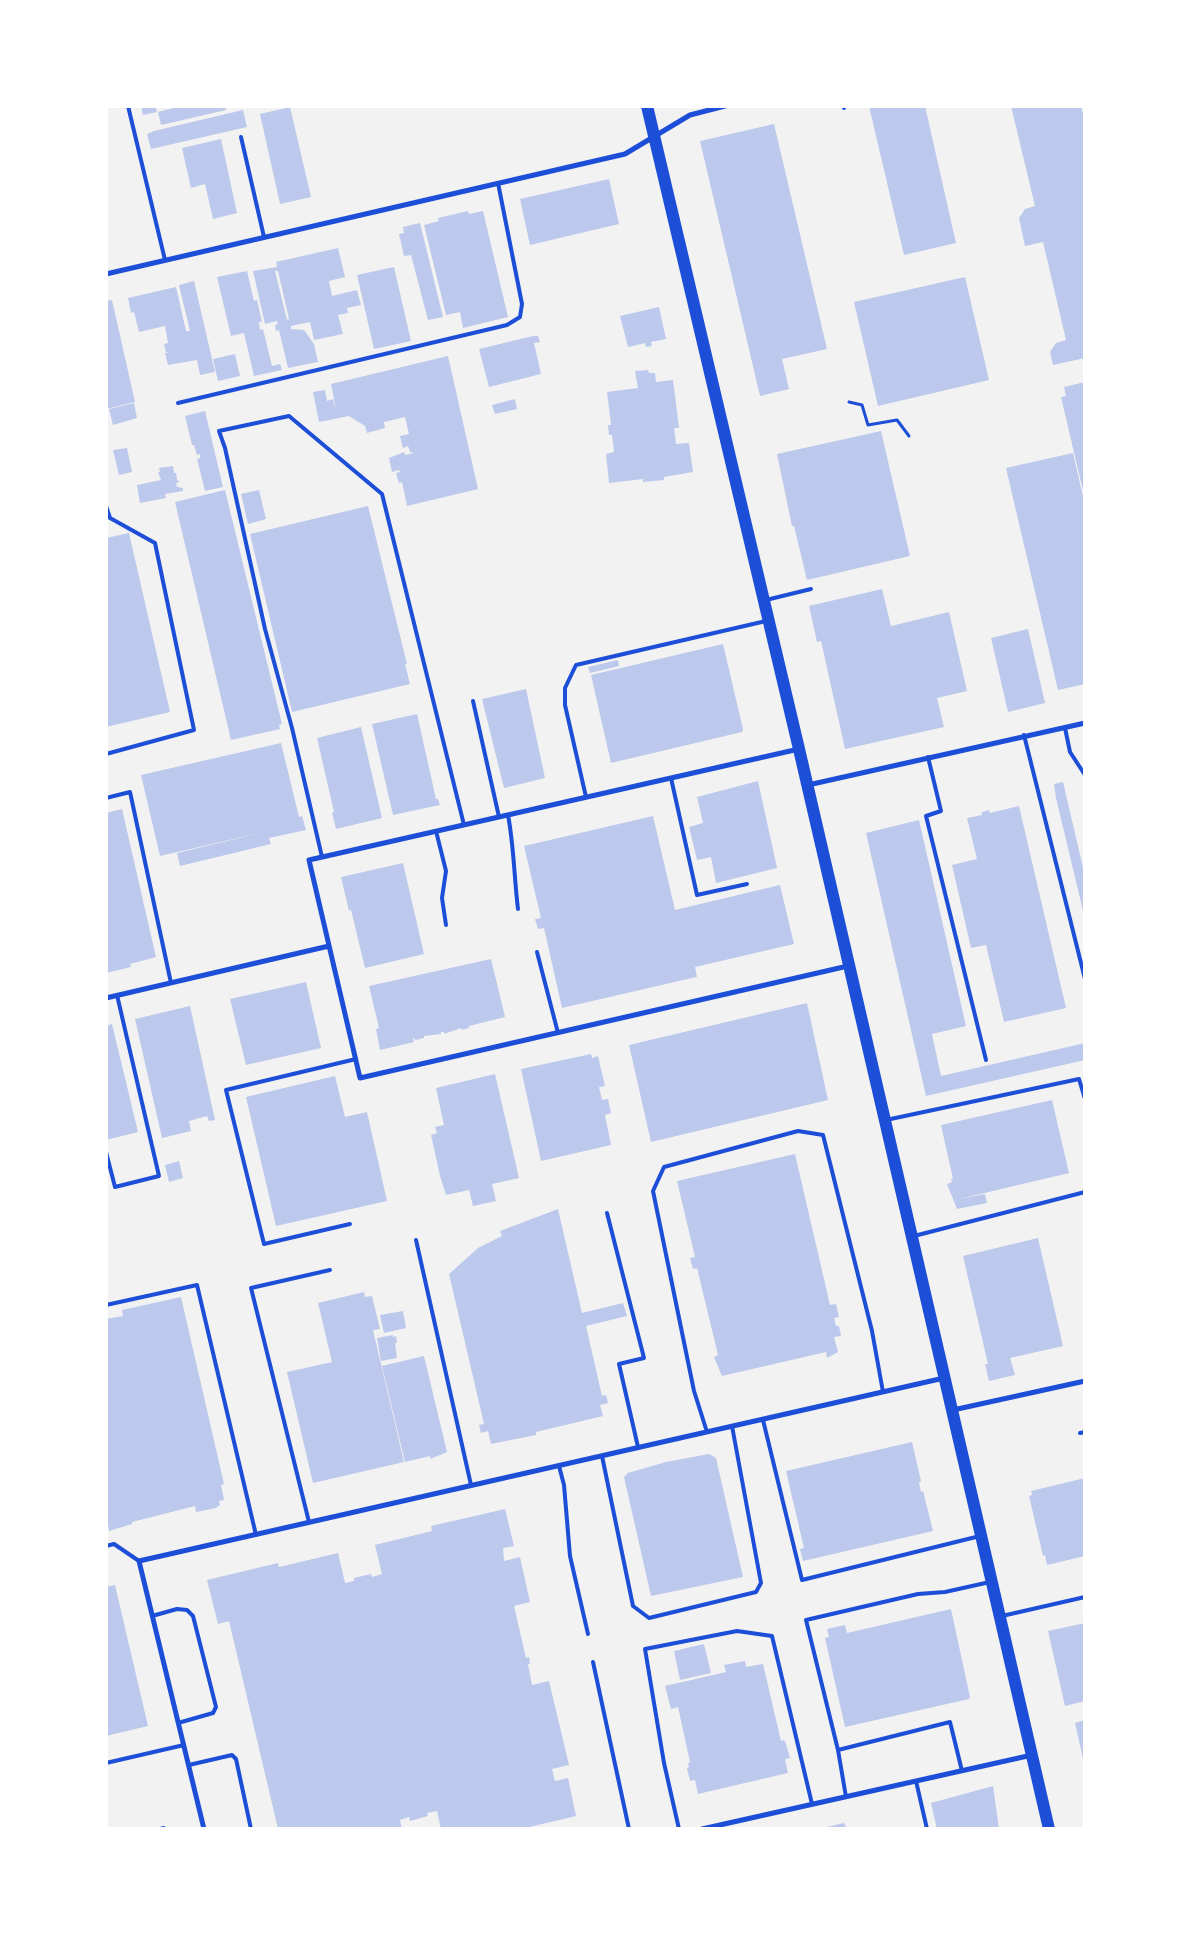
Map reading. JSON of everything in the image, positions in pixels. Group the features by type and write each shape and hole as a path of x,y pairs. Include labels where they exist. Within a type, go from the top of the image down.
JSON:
{"main road":[{"path":"647,106 808,785 1049,1829"}],"street":[{"path":"106,274 625,154 690,115 725,106"},
{"path":"808,785 1085,723"},
{"path":"799,748 309,860 360,1078 849,966"},
{"path":"106,998 329,946"},
{"path":"204,1829 139,1561 944,1378"},
{"path":"952,1410 1085,1381"},
{"path":"702,1829 1032,1755"}],"lane":[{"path":"128,106 165,260"},
{"path":"242,137 264,237"},
{"path":"178,403 507,325 520,317 522,304 498,183"},
{"path":"322,857 292,728 265,629 225,448 219,430 289,416 382,494 464,825"},
{"path":"106,506 110,518 154,542 194,730 106,754"},
{"path":"764,600 810,590"},
{"path":"586,797 565,705 565,688 576,666 769,621"},
{"path":"473,701 498,817"},
{"path":"1065,728 1070,752 1085,776"},
{"path":"1024,736 1085,979"},
{"path":"928,757 941,811 926,816 986,1060"},
{"path":"671,778 697,895 747,884"},
{"path":"106,798 130,792 170,983"},
{"path":"508,815 514,845 513,873 518,909"},
{"path":"436,831 446,871 442,898 446,925"},
{"path":"536,952 558,1033"},
{"path":"106,1152 115,1187 159,1176 116,995"},
{"path":"350,1224 264,1244 226,1090 356,1059"},
{"path":"885,1120 1079,1079 1085,1099"},
{"path":"707,1432 694,1391 653,1191 664,1167 798,1131 823,1136 872,1331 883,1392"},
{"path":"912,1236 1085,1192"},
{"path":"607,1213 644,1358 618,1364 638,1448"},
{"path":"416,1240 471,1486"},
{"path":"309,1522 252,1288 330,1270"},
{"path":"106,1305 197,1284 256,1534"},
{"path":"763,1420 802,1580 981,1536"},
{"path":"602,1456 633,1606 649,1618 756,1592 761,1583 732,1426"},
{"path":"559,1466 564,1485 570,1556 588,1634"},
{"path":"106,1546 114,1544 139,1561"},
{"path":"846,1796 838,1750 806,1620 918,1594 945,1592 992,1581"},
{"path":"1000,1616 1085,1597"},
{"path":"152,1616 176,1609 187,1610 193,1616 216,1707 213,1713 178,1723"},
{"path":"679,1829 664,1763 645,1649 737,1630 772,1636 812,1804"},
{"path":"593,1662 629,1829"},
{"path":"838,1750 950,1722 962,1771"},
{"path":"106,1764 184,1745"},
{"path":"189,1765 232,1755 236,1759 251,1829"},
{"path":"916,1781 928,1829"},
{"path":"730,1822 731,1829"}],"path":[{"path":"849,402 862,405 868,425 897,420 909,436"}],"building":[{"path":"141,106 155,106 157,112 143,115"},
{"path":"181,106 225,106 226,110 161,125 158,112"},
{"path":"869,106 925,106 956,243 904,255"},
{"path":"1011,106 1081,106 1085,121 1085,358 1053,365 1050,352 1056,343 1066,340 1043,242 1025,246 1019,218 1025,209 1035,206"},
{"path":"290,107 311,197 280,204 260,114"},
{"path":"243,110 247,127 151,149 147,134 154,131"},
{"path":"774,124 827,349 782,359 789,389 760,396 700,141"},
{"path":"221,139 237,213 213,219 205,184 191,188 182,148"},
{"path":"609,179 619,224 530,245 520,199"},
{"path":"468,211 469,214 483,211 508,317 463,328 460,312 446,315 424,225 439,221 438,218"},
{"path":"420,223 443,317 428,320 411,255 404,256 399,234 404,233 403,227"},
{"path":"338,248 345,277 329,281 332,296 357,290 361,305 347,308 348,313 338,315 343,334 314,340 310,322 291,326 291,329 304,330 314,344 318,362 288,368 279,330 276,331 275,325 278,324 277,321 265,324 253,271 277,267 276,262","holes":["275,271 278,271 289,319 287,320"]},
{"path":"394,267 411,341 374,349 357,275"},
{"path":"247,271 254,301 257,300 262,322 259,322 260,330 263,329 272,366 280,364 282,370 254,376 244,333 231,336 217,277"},
{"path":"965,277 989,380 878,406 854,302"},
{"path":"194,281 215,372 200,375 197,360 168,365 165,353 170,352 166,352 164,344 168,343 165,326 139,332 134,312 131,313 128,298 176,287 186,331 190,331 179,285"},
{"path":"112,300 135,402 106,409 106,301"},
{"path":"659,307 666,339 651,342 652,346 646,347 645,343 628,347 620,316"},
{"path":"538,336 540,342 534,343 541,374 489,387 479,349"},
{"path":"235,354 240,376 218,381 213,359"},
{"path":"448,356 478,489 407,506 402,482 399,483 396,473 400,472 399,470 392,472 389,458 404,452 405,455 414,453 410,452 408,446 403,448 400,436 409,434 405,417 384,422 385,428 367,433 365,426 349,416 319,422 313,392 325,390 327,401 333,399 336,409 331,384"},
{"path":"648,370 649,373 655,373 656,382 673,380 679,428 674,428 676,444 689,443 693,472 664,477 664,480 643,482 643,479 609,483 606,454 614,452 612,435 609,435 608,425 611,425 607,392 638,388 635,371"},
{"path":"1085,382 1084,495 1061,397 1066,396 1064,387"},
{"path":"515,399 517,409 495,414 492,405"},
{"path":"134,403 137,418 113,425 109,409"},
{"path":"205,411 223,487 205,491 197,459 200,458 200,454 197,455 194,445 192,445 185,416"},
{"path":"881,431 910,556 807,580 794,526 792,526 777,454"},
{"path":"127,448 132,472 119,475 113,450"},
{"path":"1073,453 1085,505 1085,684 1058,690 1006,468"},
{"path":"173,466 177,480 180,482 176,483 177,487 183,488 183,491 165,494 166,498 140,503 137,485 161,480 158,472 160,472 159,468"},
{"path":"225,490 282,724 279,725 280,729 231,740 175,502"},
{"path":"259,490 266,519 248,524 241,494"},
{"path":"368,506 407,664 405,664 410,684 292,712 250,534"},
{"path":"129,533 170,712 106,727 106,538"},
{"path":"882,589 891,626 949,612 967,691 937,698 944,727 845,749 821,641 817,642 809,606"},
{"path":"1028,629 1045,703 1008,712 991,638"},
{"path":"723,644 743,729 742,732 611,763 591,675"},
{"path":"618,660 619,666 590,673 588,667"},
{"path":"526,689 545,778 504,788 482,699"},
{"path":"417,714 436,799 438,799 440,805 393,815 372,724"},
{"path":"361,727 382,818 336,829 332,813 334,812 317,738"},
{"path":"281,743 299,817 302,816 306,830 269,838 271,844 180,866 177,853 268,831 160,856 141,775"},
{"path":"758,781 777,868 716,883 711,857 697,860 689,827 703,823 697,797"},
{"path":"1063,782 1085,876 1085,919 1056,798 1054,784"},
{"path":"1019,806 1066,1008 1004,1022 986,945 971,948 952,865 977,859 967,818 982,815 982,812 989,810 990,813"},
{"path":"122,809 156,957 130,964 131,967 106,973 106,813"},
{"path":"653,816 675,910 780,885 794,944 695,967 697,977 562,1008 544,928 538,929 535,919 541,918 524,846"},
{"path":"919,820 966,1026 932,1034 941,1076 1085,1043 1085,1060 926,1096 866,833"},
{"path":"403,863 424,954 365,968 341,877"},
{"path":"491,959 505,1017 444,1034 444,1032 441,1032 441,1034 424,1036 424,1038 416,1040 413,1038 414,1042 380,1050 376,1029 379,1028 369,986"},
{"path":"306,982 321,1048 246,1065 230,999"},
{"path":"807,1003 828,1100 651,1142 629,1045"},
{"path":"190,1006 215,1120 209,1121 207,1116 189,1121 191,1131 162,1138 135,1019"},
{"path":"112,1024 138,1132 106,1140 106,1026"},
{"path":"591,1054 592,1058 598,1056 605,1086 599,1087 602,1100 608,1099 611,1113 605,1115 611,1145 541,1161 521,1069"},
{"path":"495,1074 519,1178 492,1184 496,1201 473,1206 469,1190 446,1195 440,1176 431,1135 437,1133 435,1127 444,1125 436,1088"},
{"path":"335,1076 345,1117 367,1112 387,1201 276,1226 246,1097"},
{"path":"1052,1100 1069,1173 959,1199 985,1194 987,1203 957,1209 947,1184 952,1182 951,1179 953,1179 941,1125"},
{"path":"795,1154 830,1305 836,1304 839,1317 834,1318 836,1326 839,1326 841,1336 834,1337 838,1352 827,1358 826,1352 722,1376 714,1357 718,1355 697,1268 693,1269 690,1258 695,1257 677,1181"},
{"path":"179,1161 183,1178 169,1182 165,1165"},
{"path":"558,1209 582,1313 623,1303 627,1316 586,1326 602,1396 606,1395 608,1403 600,1405 603,1416 536,1432 536,1435 491,1444 488,1431 481,1433 479,1425 484,1424 449,1274 478,1248 502,1236 500,1231"},
{"path":"1038,1238 1063,1346 1010,1358 1015,1375 989,1381 985,1364 988,1364 963,1256"},
{"path":"364,1292 365,1297 372,1296 380,1329 373,1330 404,1462 313,1483 287,1372 332,1362 318,1303"},
{"path":"181,1297 224,1484 221,1485 224,1500 219,1501 220,1505 216,1508 196,1512 195,1506 132,1522 132,1524 109,1531 106,1511 106,1319 123,1316 122,1310"},
{"path":"403,1311 406,1328 384,1333 380,1315"},
{"path":"393,1335 393,1337 396,1336 397,1358 381,1361 377,1338"},
{"path":"424,1356 447,1452 430,1459 430,1456 405,1462 382,1366"},
{"path":"912,1442 921,1481 919,1482 921,1492 923,1491 933,1531 803,1561 800,1549 804,1548 786,1471"},
{"path":"709,1454 716,1458 743,1577 651,1596 624,1477 628,1473 666,1462"},
{"path":"1085,1478 1085,1556 1047,1565 1045,1555 1043,1556 1029,1496 1032,1495 1031,1491"},
{"path":"505,1509 514,1546 503,1548 504,1561 520,1557 530,1602 514,1606 526,1658 529,1657 530,1664 528,1664 532,1685 549,1681 569,1765 552,1769 555,1781 568,1778 576,1816 521,1829 441,1829 437,1811 427,1813 428,1816 410,1821 409,1817 400,1820 402,1829 278,1829 229,1621 218,1624 207,1580 278,1563 279,1567 338,1553 345,1583 354,1581 354,1578 371,1574 372,1577 382,1574 375,1545 432,1531 431,1526"},
{"path":"115,1585 148,1726 106,1736 106,1587"},
{"path":"951,1609 969,1699 845,1727 825,1638 829,1637 827,1629 845,1625 847,1633"},
{"path":"1085,1623 1085,1701 1065,1706 1048,1631"},
{"path":"704,1644 711,1673 680,1680 674,1651"},
{"path":"745,1661 746,1667 763,1664 781,1741 784,1740 790,1758 785,1759 788,1773 698,1794 695,1780 690,1781 687,1768 690,1762 678,1707 671,1709 665,1686 726,1672 724,1665"},
{"path":"1085,1720 1085,1763 1084,1763 1075,1723"},
{"path":"993,1786 999,1829 937,1829 931,1803"},
{"path":"844,1823 847,1829 822,1829 822,1828"}]}
